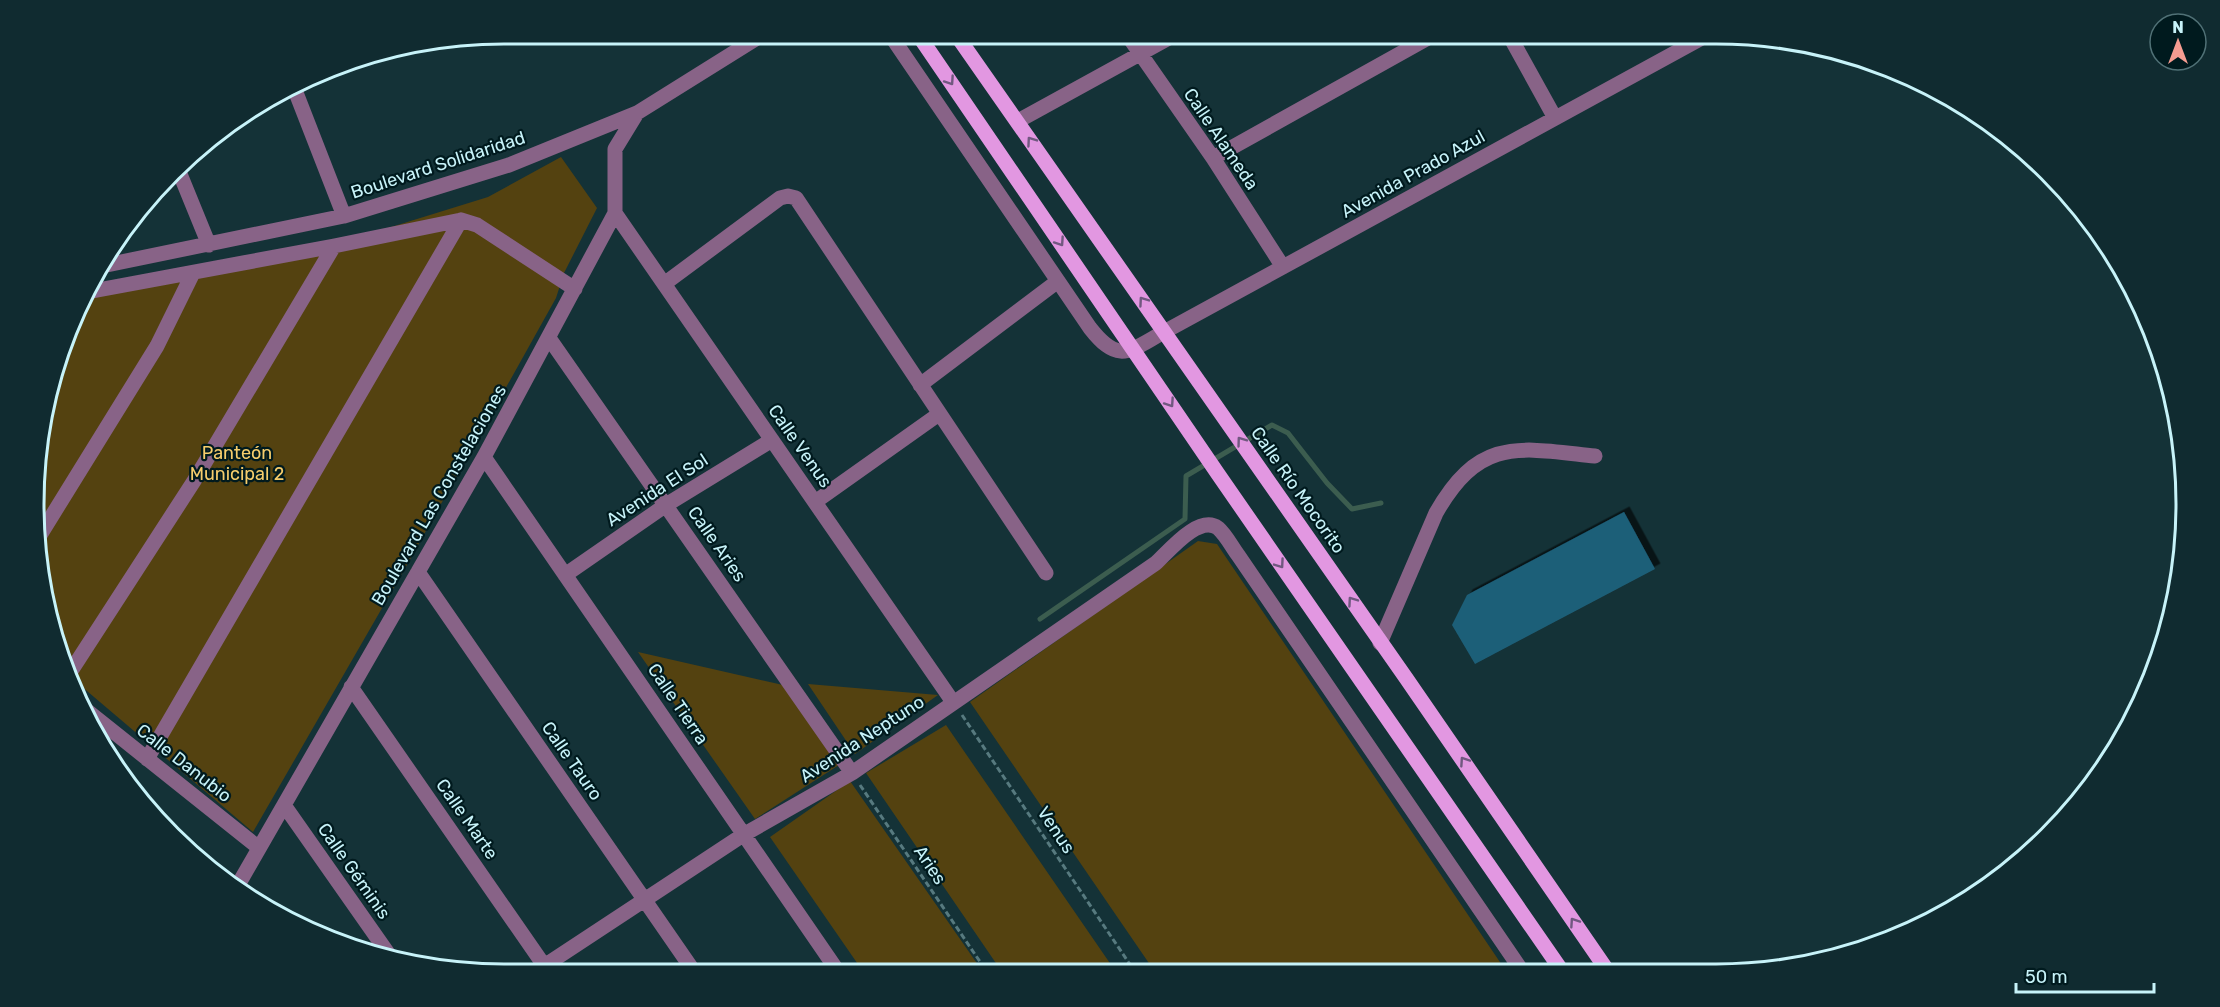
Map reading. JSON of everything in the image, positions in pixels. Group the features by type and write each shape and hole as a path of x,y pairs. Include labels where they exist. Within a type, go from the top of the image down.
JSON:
{"main road":[{"path":"924,44 1557,964"},
{"name":"Calle Río Mocorito","path":"963,44 1380,643 1407,678 1602,964"}],"street":[{"name":"Boulevard Solidaridad","path":"111,264 344,216 509,165 637,113 747,44"},
{"path":"896,44 1090,328 1108,348 1119,352 1133,349"},
{"name":"Calle Alameda","path":"1133,44 1213,158 1283,267"},
{"path":"1018,121 1158,44"},
{"path":"1213,158 1417,44"},
{"path":"1514,44 1555,118"},
{"name":"Avenida Prado Azul","path":"1133,349 1691,44"},
{"path":"295,93 344,216"},
{"name":"Boulevard Las Constelaciones","path":"240,881 484,457 615,213 615,149 637,113"},
{"path":"181,176 209,245"},
{"path":"664,284 780,198 793,196 798,200 1046,573"},
{"name":"Calle Venus","path":"615,213 953,702"},
{"path":"96,290 460,220 477,225 575,289"},
{"path":"147,759 460,220"},
{"path":"74,666 194,482 334,246"},
{"path":"44,529 157,346 193,273"},
{"path":"920,385 1058,281"},
{"name":"Calle Aries","path":"549,338 852,773"},
{"path":"815,502 939,414"},
{"name":"Avenida El Sol","path":"565,575 666,505 772,440"},
{"path":"1380,643 1445,497 1474,466 1498,453 1511,450 1595,456"},
{"name":"Calle Tierra","path":"484,457 833,964"},
{"name":"Avenida Neptuno","path":"552,964 644,899 743,835 852,773 1156,563 1195,527 1205,525 1218,528 1238,555 1517,964"},
{"name":"Calle Tauro","path":"418,572 689,964"},
{"name":"Calle Marte","path":"351,687 537,964"},
{"name":"Calle Danubio","path":"97,719 259,848"},
{"name":"Calle Géminis","path":"284,805 384,948"}],"path":[{"name":"Venus","path":"953,702 1131,964"},
{"name":"Aries","path":"852,773 982,964"}],"green space":[{"name":"Panteón Municipal 2","path":"561,157 597,208 564,273 556,298 408,563 253,832 82,687 79,680 59,623 47,564 44,534 44,473 47,443 59,384 68,356 99,285 346,241 488,197"},
{"path":"1198,541 1217,544 1501,964 1150,964 970,702"},
{"path":"638,652 783,685 839,765 755,819"},
{"path":"808,684 938,695 855,754"},
{"path":"946,725 1110,964 997,964 866,773"},
{"path":"850,781 977,964 858,964 770,837"}],"building":[{"path":"1624,512 1655,569 1475,664 1452,625 1467,595"}],"waterway":[{"path":"1040,619 1185,519 1186,476 1272,425 1288,433 1327,483 1352,509 1381,503"}]}
